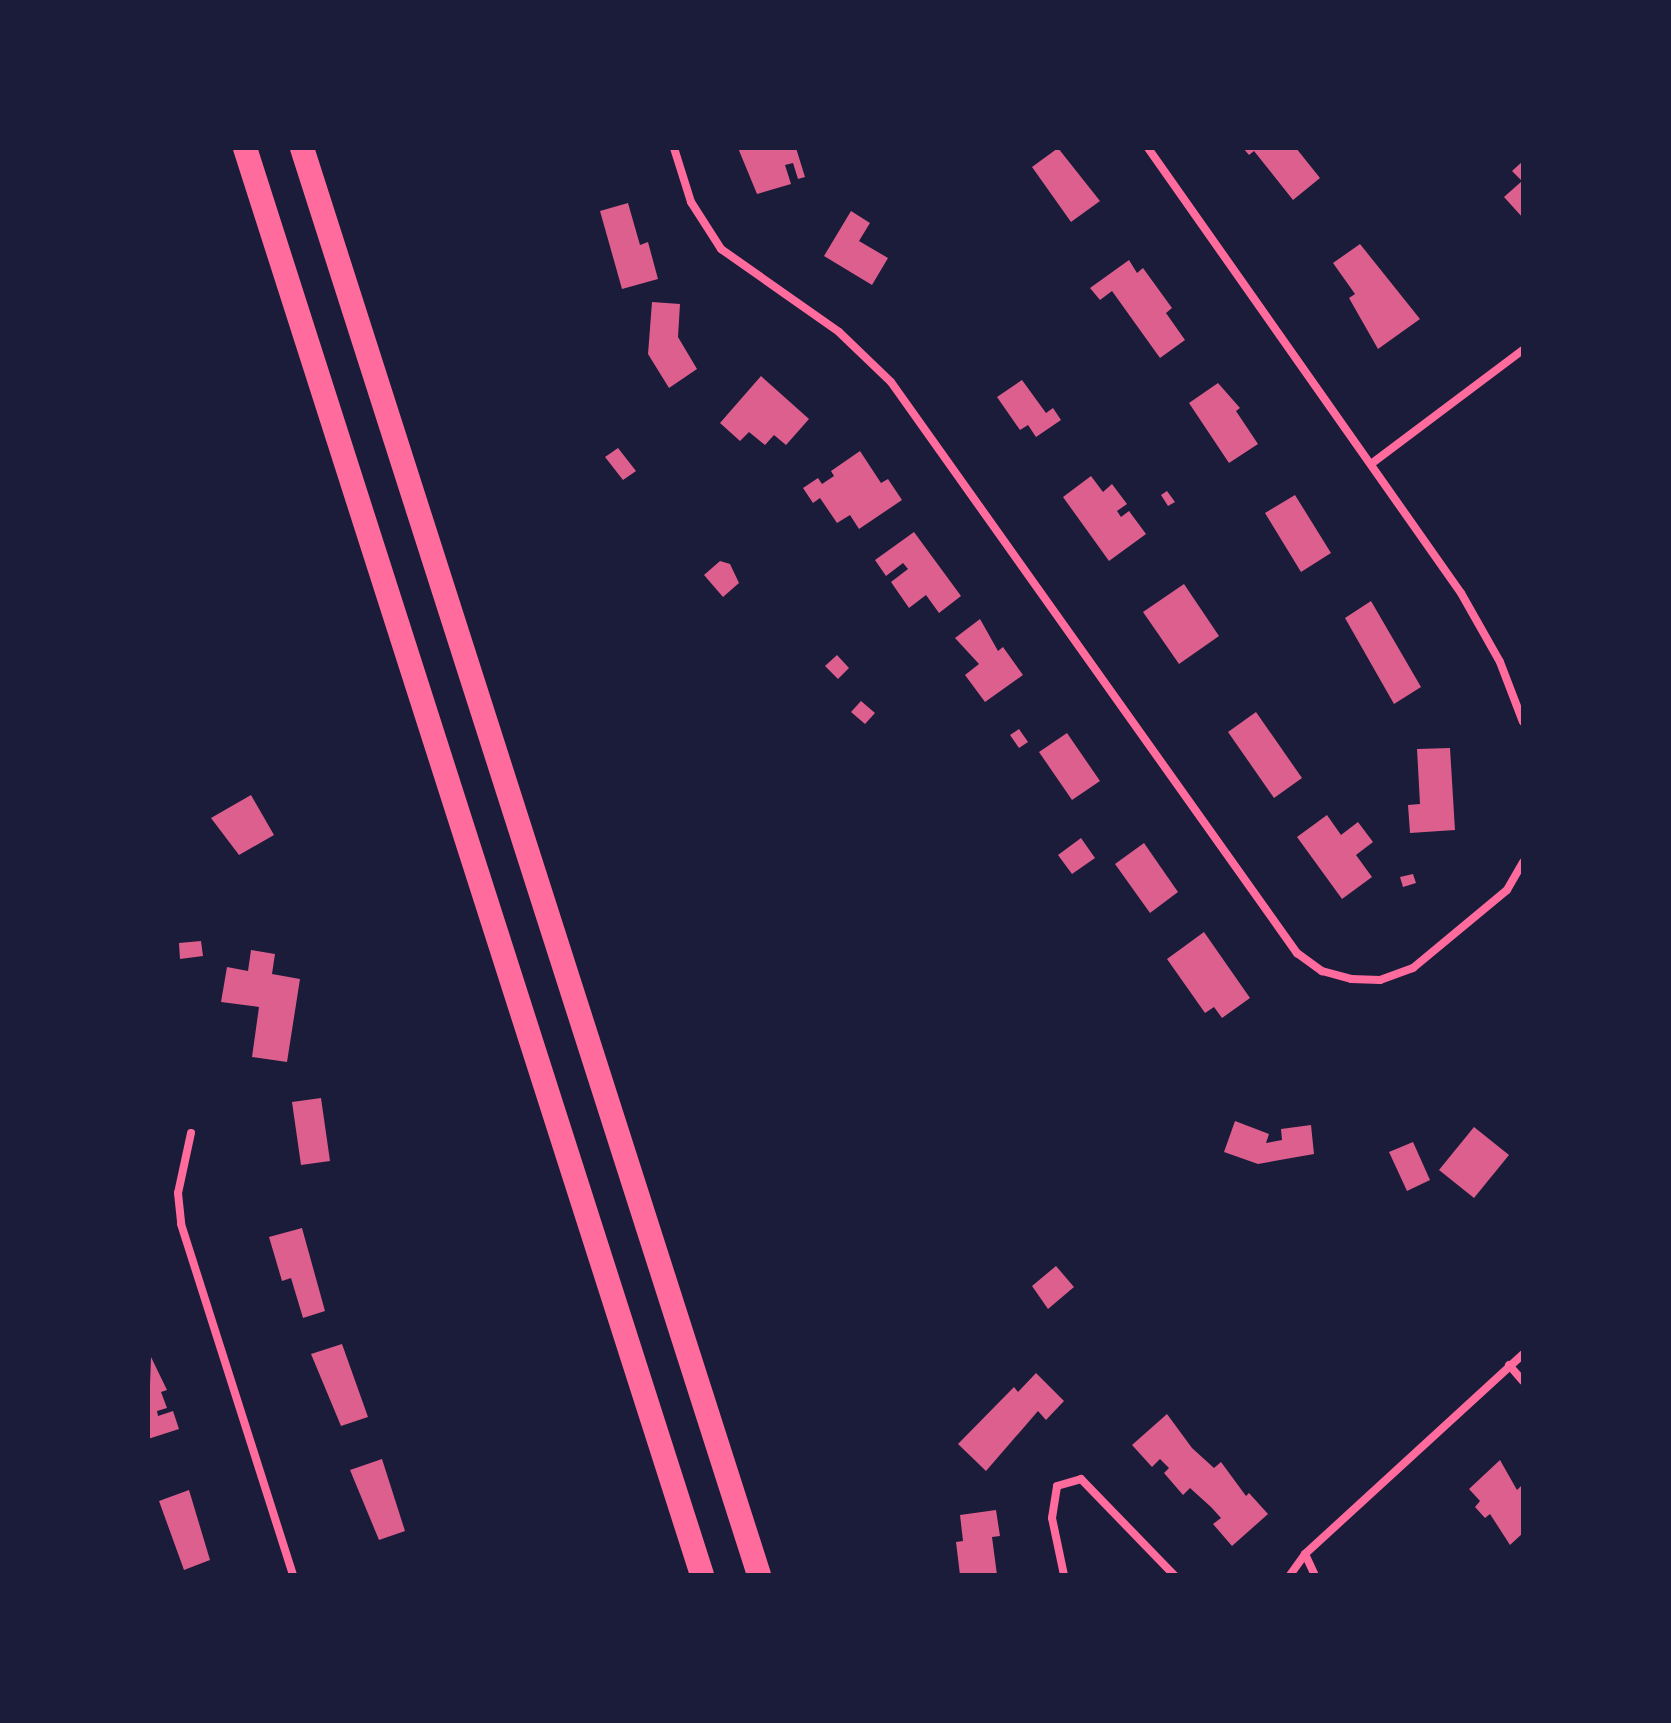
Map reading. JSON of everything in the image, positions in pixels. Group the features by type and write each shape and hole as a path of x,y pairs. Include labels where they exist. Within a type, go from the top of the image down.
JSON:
{"highway":[{"path":"245,148 702,1575"},
{"path":"302,148 759,1575"}],"street":[{"path":"674,148 691,202 721,249 839,332 891,382 1297,953 1322,971 1351,979 1380,980 1413,968 1507,890 1523,862"},
{"path":"1148,148 1481,626 1523,722"},
{"path":"1371,464 1523,350"},
{"path":"191,1133 178,1193 181,1224 293,1575"},
{"path":"1290,1575 1305,1554 1523,1354"},
{"path":"1509,1365 1523,1381"},
{"path":"1064,1575 1052,1518 1055,1497 1057,1486 1081,1479 1174,1575"},
{"path":"1305,1554 1315,1575"}],"building":[{"path":"738,148 796,148 805,177 798,179 793,163 785,165 791,184 757,194"},
{"path":"1058,148 1100,201 1071,222 1032,167"},
{"path":"1243,148 1296,148 1320,178 1293,200 1254,151 1249,155"},
{"path":"1523,161 1523,218 1504,197 1522,181 1512,171"},
{"path":"628,203 640,245 648,242 658,279 622,289 600,211"},
{"path":"851,211 870,223 859,241 888,258 872,285 824,256"},
{"path":"1360,244 1420,319 1378,349 1349,298 1355,294 1333,263"},
{"path":"1129,260 1137,273 1143,268 1172,308 1166,313 1185,340 1160,358 1112,291 1100,300 1090,288"},
{"path":"652,302 680,304 678,337 697,369 669,388 648,354"},
{"path":"761,376 809,419 786,445 774,435 765,445 749,432 740,441 720,423"},
{"path":"1022,380 1046,413 1053,408 1061,420 1036,437 1028,425 1020,430 997,397"},
{"path":"1218,383 1240,408 1236,411 1258,444 1229,463 1189,403"},
{"path":"618,448 636,471 623,480 605,457"},
{"path":"860,451 881,483 888,479 902,500 859,529 850,515 837,523 820,498 813,503 803,488 818,478 822,484 834,476 831,471"},
{"path":"1091,476 1103,492 1112,484 1127,504 1117,511 1121,517 1129,511 1146,534 1109,561 1063,497"},
{"path":"1167,491 1175,502 1168,506 1161,495"},
{"path":"1295,495 1331,553 1301,572 1265,513"},
{"path":"914,532 961,596 939,613 926,595 909,608 891,582 908,569 903,563 886,576 875,560"},
{"path":"720,561 730,564 739,583 723,597 704,575"},
{"path":"1184,584 1219,636 1179,664 1143,612"},
{"path":"1371,601 1421,687 1394,704 1345,618"},
{"path":"980,619 998,651 1003,647 1023,675 985,702 965,675 979,664 955,638"},
{"path":"837,655 849,668 838,679 825,666"},
{"path":"861,701 875,713 865,724 851,712"},
{"path":"1256,712 1302,778 1274,798 1228,732"},
{"path":"1019,729 1028,742 1019,748 1010,735"},
{"path":"1067,733 1100,781 1072,800 1039,752"},
{"path":"1450,748 1455,830 1410,833 1408,805 1420,804 1417,749"},
{"path":"251,795 274,835 239,855 211,818"},
{"path":"1327,815 1341,835 1358,822 1373,842 1356,855 1372,877 1342,899 1297,837"},
{"path":"1081,838 1095,858 1072,874 1058,855"},
{"path":"1144,843 1178,892 1150,913 1115,864"},
{"path":"1413,874 1416,883 1403,887 1400,877"},
{"path":"1204,932 1250,998 1222,1018 1214,1007 1205,1013 1167,959"},
{"path":"201,941 203,956 180,959 179,943"},
{"path":"251,950 275,954 272,974 300,979 287,1062 252,1057 259,1007 221,1002 227,967 248,971"},
{"path":"321,1098 330,1161 301,1165 292,1102"},
{"path":"1235,1121 1269,1134 1266,1143 1282,1140 1281,1129 1311,1125 1314,1154 1258,1164 1224,1152"},
{"path":"1474,1127 1509,1155 1474,1198 1439,1170"},
{"path":"1413,1142 1430,1180 1407,1191 1389,1152"},
{"path":"302,1228 325,1311 303,1318 291,1278 282,1281 269,1237"},
{"path":"1056,1266 1074,1287 1048,1309 1032,1286"},
{"path":"342,1344 368,1417 341,1426 311,1354"},
{"path":"151,1357 167,1390 161,1392 167,1408 157,1411 158,1416 173,1411 179,1429 148,1439"},
{"path":"1036,1373 1064,1401 1046,1420 1038,1411 986,1471 958,1444 1014,1387 1018,1392"},
{"path":"1167,1414 1192,1448 1214,1468 1221,1462 1246,1496 1249,1493 1268,1514 1232,1546 1213,1524 1221,1518 1211,1507 1190,1488 1183,1495 1164,1473 1169,1468 1160,1459 1152,1467 1132,1445"},
{"path":"382,1459 405,1531 379,1540 350,1470"},
{"path":"1500,1460 1517,1490 1523,1484 1523,1533 1510,1545 1490,1514 1485,1518 1475,1507 1480,1501 1469,1489"},
{"path":"189,1490 210,1560 184,1570 159,1501"},
{"path":"996,1510 1000,1536 992,1537 997,1575 960,1575 956,1542 963,1541 960,1515"}]}
